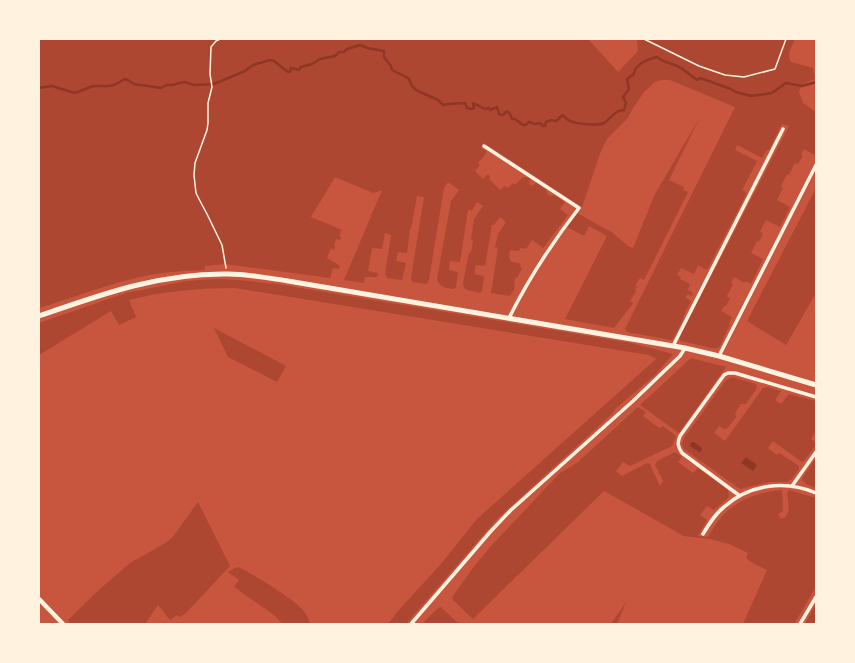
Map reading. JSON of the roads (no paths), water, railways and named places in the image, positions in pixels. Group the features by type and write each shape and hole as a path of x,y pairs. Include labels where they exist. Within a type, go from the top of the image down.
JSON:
{"main road":[{"path":"39,316 114,290 144,283 192,276 228,274 282,280 685,348 719,356 816,385"}],"street":[{"path":"673,346 783,129"},
{"path":"484,146 579,208 540,261 509,318"},
{"path":"719,356 816,165"},
{"path":"411,624 491,531 512,510 633,401 680,356 685,348"},
{"path":"740,496 682,453 679,448 678,440 680,436 724,375 728,373 735,373 816,397"},
{"path":"792,486 816,452"},
{"path":"703,534 714,516 723,507 740,496 756,489 773,486 792,486 816,493"},
{"path":"800,624 816,597"},
{"path":"39,599 63,624"}],"waterway":[{"path":"39,88 52,86 75,93 93,86 114,85 125,79 134,84 161,88 167,85 184,82 194,85 214,84 245,71 253,65 270,60 274,61 290,72 291,68 299,70 301,67 312,64 320,59 335,56 339,52 344,52 347,49 360,45 367,48 384,51 384,57 391,66 392,70 409,79 412,86 416,90 438,100 443,105 465,103 467,108 472,109 474,108 473,103 485,109 489,108 490,110 497,107 499,114 503,115 507,111 512,119 515,119 523,125 526,125 529,122 535,124 540,123 545,126 546,122 551,120 556,121 563,115 569,121 577,123 604,123 615,113 624,110 626,103 623,97 629,89 627,79 634,74 637,67 646,61 657,57 681,68 697,80 700,78 736,92 751,96 772,93 786,83 802,86 816,82"}]}
